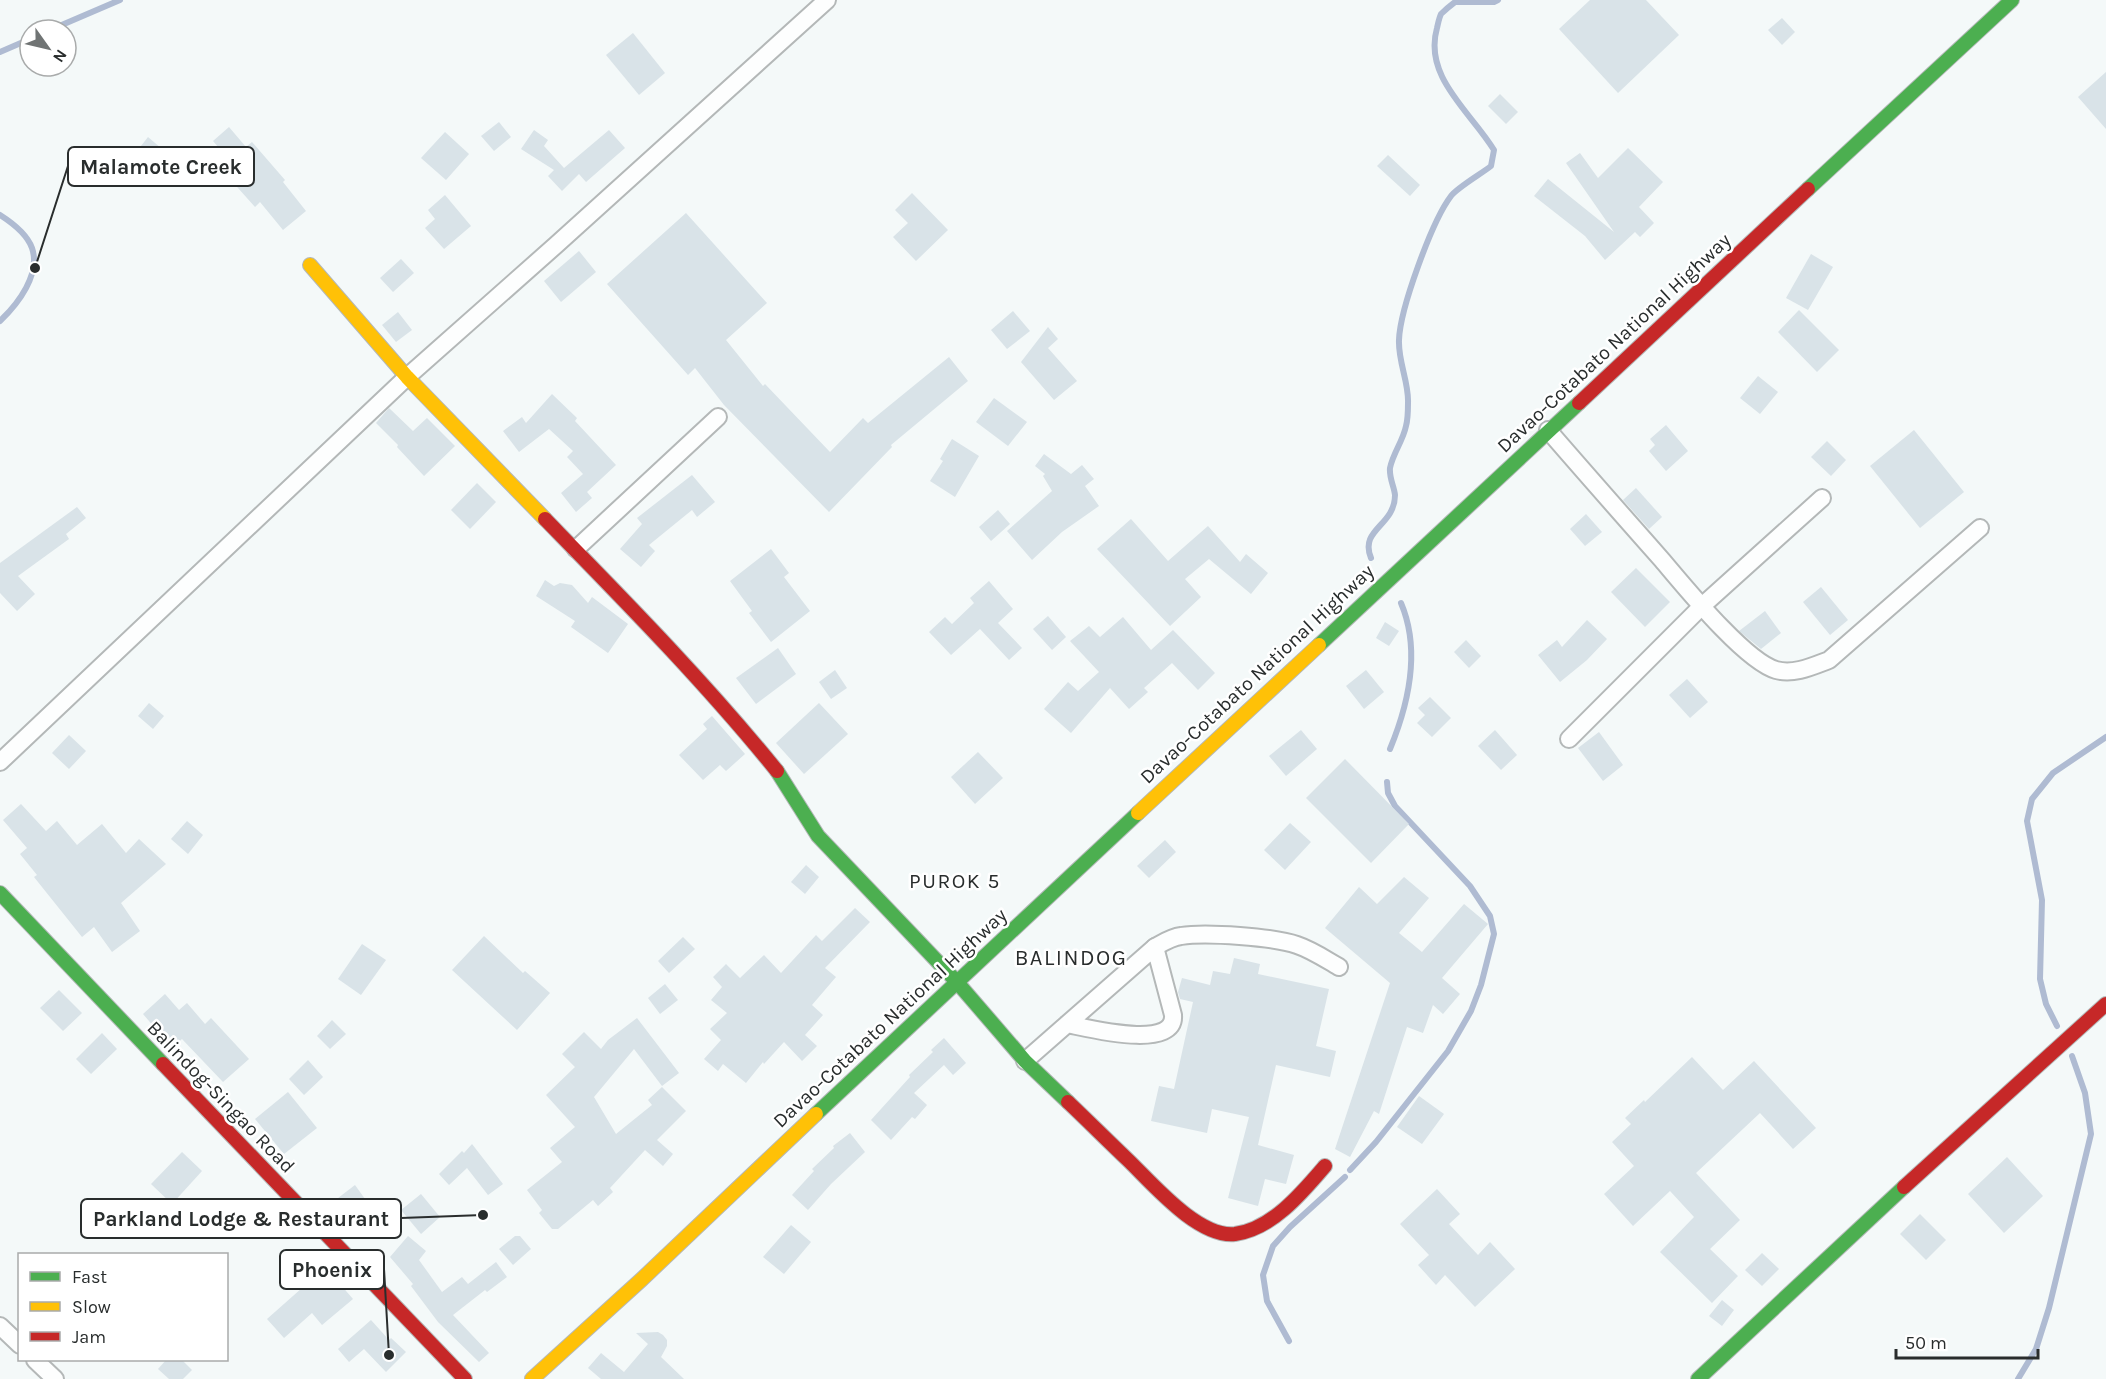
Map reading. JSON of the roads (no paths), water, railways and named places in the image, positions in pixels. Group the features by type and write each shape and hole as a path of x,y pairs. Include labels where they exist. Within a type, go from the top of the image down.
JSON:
{"main road":[{"name":"Davao-Cotabato National Highway","path":"532,1379 956,981 2012,0"},
{"path":"310,265 407,377 650,625 757,744 785,781 803,815 818,836 956,981 1025,1061 1179,1209 1213,1230 1232,1234 1244,1231 1267,1220 1293,1200 1325,1166"},
{"name":"Balindog-Singao Road","path":"0,893 465,1379"},
{"path":"1698,1379 1856,1230 2106,1004"}],"street":[{"path":"0,762 407,377 827,0"},
{"path":"576,549 718,417"},
{"path":"1548,430 1702,606 1748,653 1761,663 1777,670 1795,671 1829,660 1980,528"},
{"path":"1569,739 1702,606 1822,498"},
{"path":"1025,1061 1155,947 1175,937 1195,935 1279,940 1316,953 1339,967"},
{"path":"1067,1024 1142,1035 1156,1035 1168,1030 1173,1024 1173,1015 1155,947"},
{"path":"0,1326 18,1343"},
{"path":"37,1361 55,1379"}],"waterway":[{"path":"78,18 120,0"},
{"path":"1371,558 1370,540 1373,533 1390,514 1393,505 1395,495 1390,468 1407,420 1408,395 1399,340 1411,287 1426,244 1443,208 1454,192 1491,166 1494,150 1443,78 1434,46 1437,28 1441,14 1455,2 1494,2 1498,0"},
{"path":"0,52 18,44"},
{"path":"0,215 23,233 32,248 34,258 31,278 26,288 0,321"},
{"path":"1390,749 1403,713 1410,676 1410,639 1401,603"},
{"path":"2057,1026 2046,1004 2040,979 2042,900 2027,821 2032,799 2053,773 2106,737"},
{"path":"1350,1170 1376,1142 1448,1051 1471,1011 1481,985 1494,934 1490,916 1470,886 1395,806 1388,793 1387,782"},
{"path":"2018,1379 2036,1349 2049,1308 2091,1134 2085,1093 2072,1056"},
{"path":"1289,1341 1267,1301 1263,1275 1273,1246 1290,1227 1345,1177"}],"place":[{"name":"Malamote Creek","path":"35,268"},
{"name":"Parkland Lodge & Restaurant","path":"483,1215"},
{"name":"Phoenix","path":"389,1355"}],"district":[{"name":"PUROK 5","path":"955,881"},
{"name":"BALINDOG","path":"1071,958"}]}
